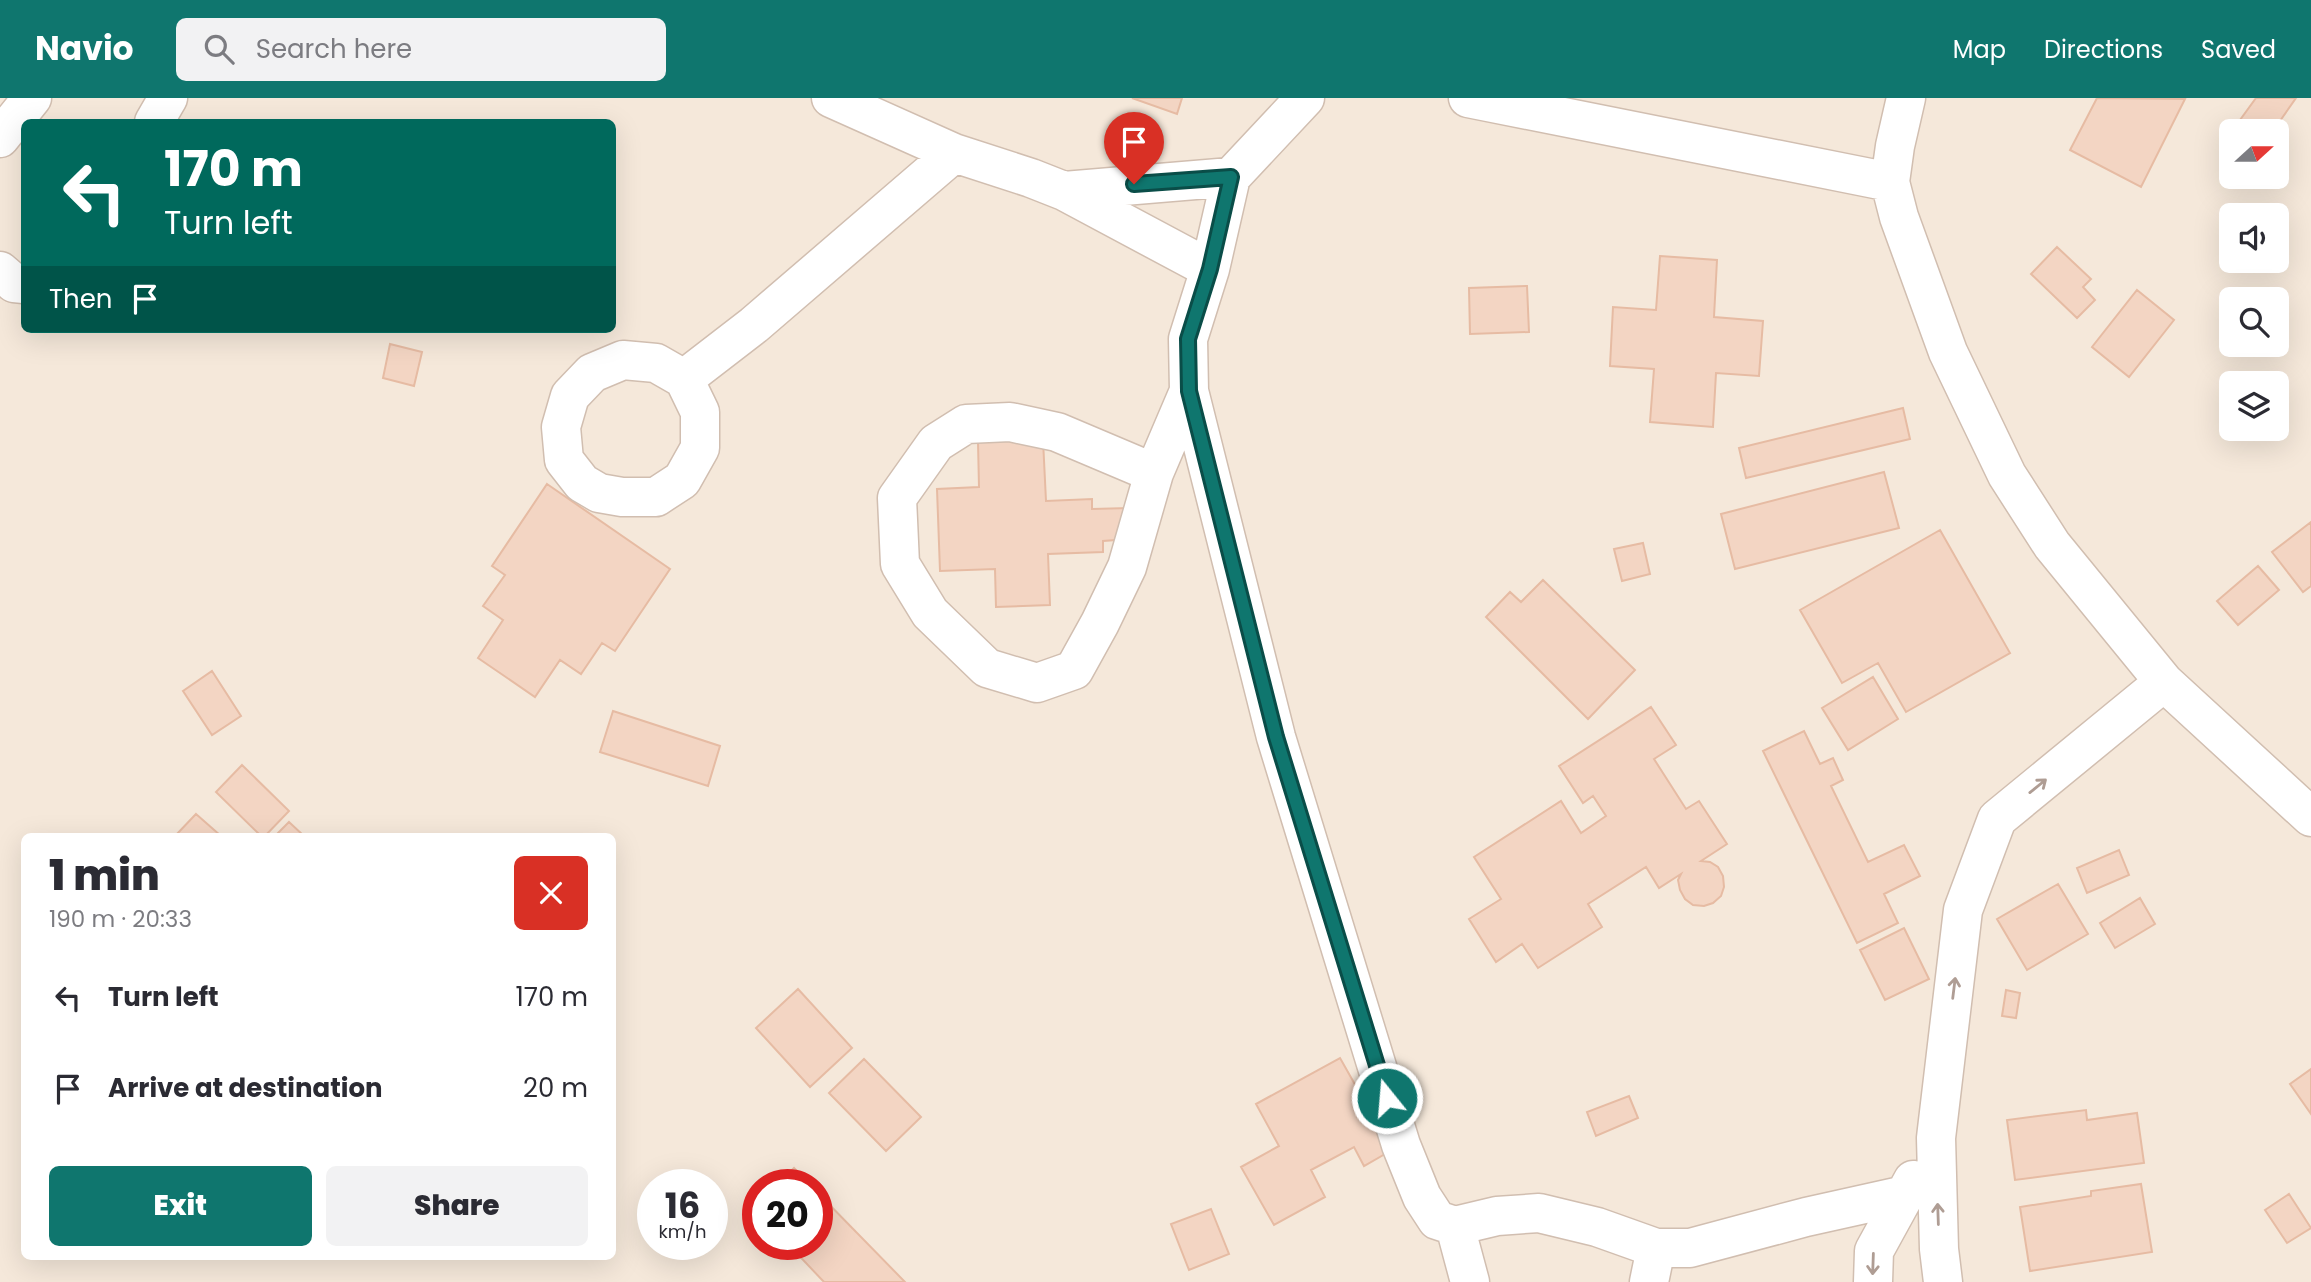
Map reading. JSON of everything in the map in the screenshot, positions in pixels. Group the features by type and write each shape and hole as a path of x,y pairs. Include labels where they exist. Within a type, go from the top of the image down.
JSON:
{"street":[{"path":"10,137 32,98"},
{"path":"156,119 168,98"},
{"path":"831,98 954,153 1064,191 1210,269"},
{"path":"1305,98 1231,177 1210,269 1188,339 1189,391 1276,737 1401,1145 1422,1197 1437,1220 1455,1226 1497,1216 1539,1213 1597,1227 1653,1265 1690,1248 1806,1217 1905,1195"},
{"path":"1468,98 1890,182"},
{"path":"1906,98 1890,182 1899,216 1948,352 2007,475 2052,545 2164,682 2311,817"},
{"path":"684,379 754,324 954,153"},
{"path":"1064,191 1231,177"},
{"path":"0,271 14,283 21,284"},
{"path":"1154,473 1057,432 1010,422 966,424 936,443 897,498 900,564 930,613 987,668 1037,683 1073,670 1127,567 1154,473 1189,391"},
{"path":"1943,1282 1936,1138 1963,910 1997,820 2164,682"},
{"path":"1873,1282 1874,1251 1936,1138"},
{"path":"1455,1226 1470,1282"}],"shaded area":[{"path":"0,98 2311,98 2311,1282 0,1282"}],"building":[{"path":"1132,98 1182,98 1177,114"},
{"path":"2097,98 2185,99 2141,187 2070,150"},
{"path":"2256,98 2296,98 2281,119 2241,119"},
{"path":"2057,247 2091,279 2083,287 2095,300 2077,318 2031,274"},
{"path":"1660,256 1717,260 1714,317 1763,321 1759,376 1716,373 1713,427 1650,422 1654,369 1610,366 1613,307 1656,310"},
{"path":"1527,286 1529,332 1470,334 1469,288"},
{"path":"2137,290 2174,320 2129,377 2092,347"},
{"path":"390,344 422,352 414,386 383,378"},
{"path":"1903,408 1910,439 1746,478 1739,448"},
{"path":"1043,440 1046,501 1092,499 1092,509 1129,508 1130,539 1103,541 1103,552 1048,554 1050,605 996,607 995,569 940,571 937,489 979,487 978,442"},
{"path":"1884,472 1899,528 1735,569 1721,514"},
{"path":"547,484 670,569 615,651 602,643 581,674 560,660 535,697 478,658 503,620 483,606 505,575 492,566"},
{"path":"2311,522 2311,586 2303,592 2272,552"},
{"path":"1940,530 2010,653 1906,712 1878,663 1842,683 1800,610"},
{"path":"1643,543 1650,574 1622,581 1614,549"},
{"path":"2258,566 2279,590 2238,625 2217,601"},
{"path":"1543,580 1635,670 1588,719 1486,617 1510,592 1521,602"},
{"path":"212,671 241,716 212,735 183,691"},
{"path":"1873,677 1898,719 1848,750 1822,708"},
{"path":"1651,707 1676,745 1654,759 1686,809 1699,801 1727,844 1701,861 1718,867 1723,876 1721,896 1704,906 1693,905 1685,899 1680,890 1678,880 1681,874 1659,888 1646,867 1588,904 1602,927 1538,968 1522,944 1496,962 1469,919 1501,899 1474,857 1561,801 1581,833 1606,816 1593,796 1583,803 1559,766"},
{"path":"613,711 720,746 708,786 600,752"},
{"path":"1804,731 1820,764 1833,758 1843,780 1831,786 1868,862 1904,845 1920,876 1884,894 1898,923 1857,943 1763,751"},
{"path":"242,765 289,811 268,833 258,833 216,792"},
{"path":"196,814 218,833 178,833"},
{"path":"289,822 301,833 278,833"},
{"path":"2119,850 2129,875 2087,893 2077,868"},
{"path":"2058,884 2088,934 2027,970 1997,919"},
{"path":"2140,898 2155,924 2115,948 2100,923"},
{"path":"1904,928 1929,979 1885,1000 1860,950"},
{"path":"798,989 852,1048 810,1087 756,1028"},
{"path":"2006,990 2020,993 2016,1018 2002,1016"},
{"path":"1340,1058 1392,1150 1364,1166 1354,1147 1311,1170 1325,1197 1274,1225 1241,1167 1279,1146 1256,1104"},
{"path":"864,1059 921,1117 886,1151 829,1093"},
{"path":"2311,1069 2311,1114 2290,1084"},
{"path":"1629,1096 1638,1118 1596,1136 1587,1112"},
{"path":"2086,1110 2087,1120 2137,1113 2144,1163 2015,1180 2007,1120"},
{"path":"2141,1184 2152,1252 2030,1271 2020,1207 2091,1196 2091,1191"},
{"path":"2289,1194 2311,1228 2287,1243 2265,1210"},
{"path":"833,1208 905,1282 824,1282 803,1260 833,1260"},
{"path":"1211,1209 1229,1254 1189,1270 1171,1224"}],"route":[{"path":"1134,184 1231,177 1210,269 1188,339 1189,391 1276,737 1387,1098"}]}
